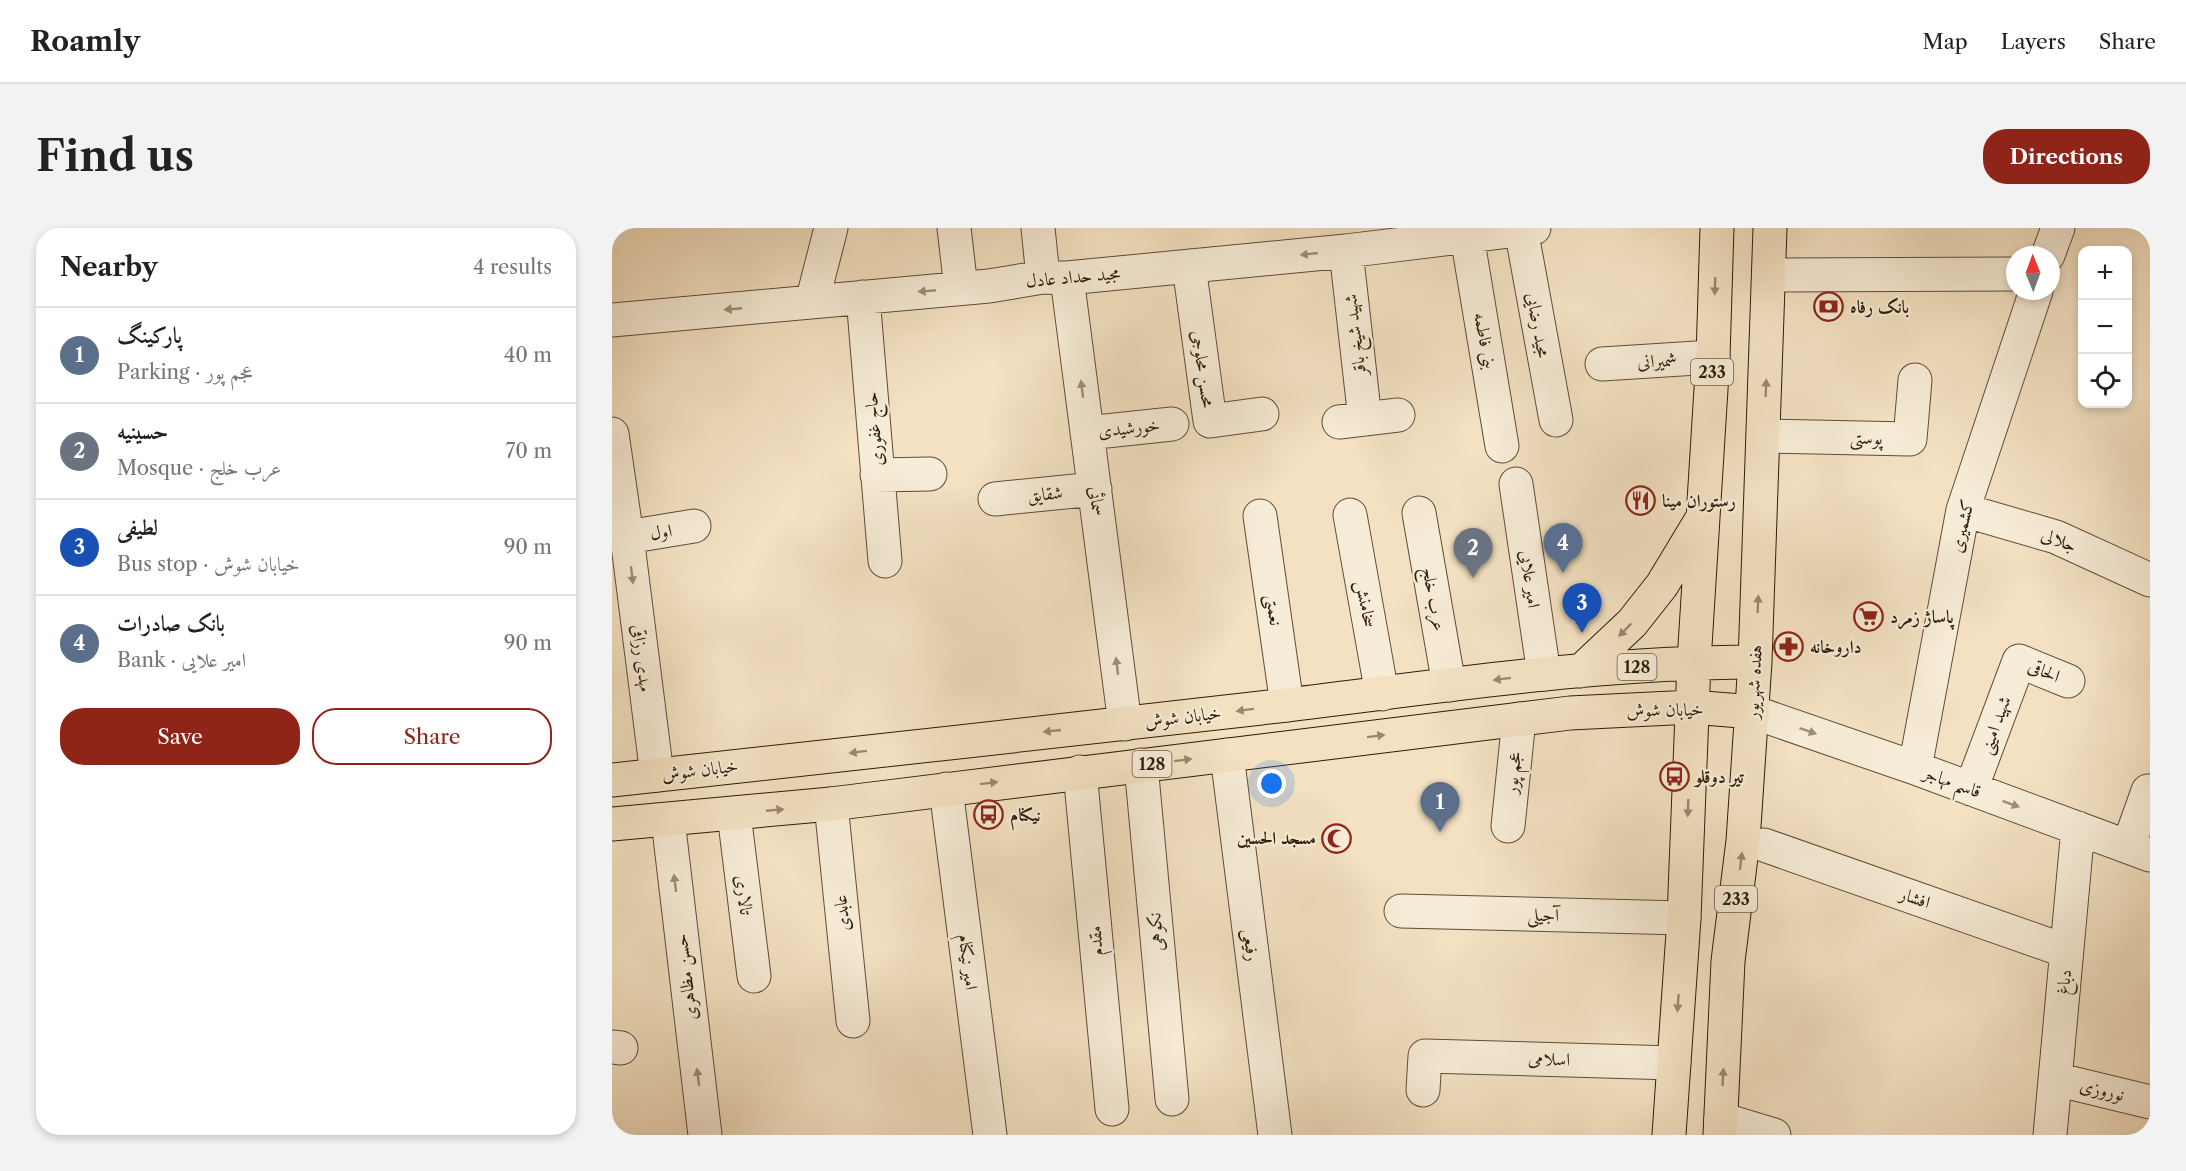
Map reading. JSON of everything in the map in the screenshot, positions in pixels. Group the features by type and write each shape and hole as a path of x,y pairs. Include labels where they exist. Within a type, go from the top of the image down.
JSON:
{"main road":[{"name":"233","path":"1694,662 1713,357 1717,228"},
{"name":"هفده شهریور","path":"1720,1127 1728,961 1743,841 1753,712 1770,228"},
{"path":"1581,671 1614,642 1643,610 1684,551 1704,515"},
{"path":"1669,1135 1684,918 1694,662"},
{"name":"خیابان شوش","path":"612,780 1125,724 1544,674 1694,662 1755,663"},
{"name":"خیابان شوش","path":"612,824 831,804 1570,713 1692,707 1753,712"}],"street":[{"path":"812,302 831,228"},
{"path":"954,228 962,288"},
{"name":"سمائی","path":"1038,228 1055,278 1087,433 1125,724"},
{"path":"2051,246 2058,228"},
{"name":"مجید حداد عادل","path":"612,320 1346,251 1528,229"},
{"name":"مجید رضایی","path":"1528,229 1556,420"},
{"name":"بنی فاطمه","path":"1467,236 1502,446"},
{"name":"شهید شیخ باقر","path":"1346,251 1352,420 1398,415"},
{"name":"محسن محلوجی","path":"1189,266 1210,420 1262,414"},
{"path":"1769,274 2006,274"},
{"name":"حاج غفوری","path":"863,297 885,561"},
{"name":"کشمیری","path":"1915,768 1963,510 2033,300"},
{"name":"شمیرانی","path":"1602,364 1713,357"},
{"name":"پوستی","path":"1764,436 1910,439 1915,380"},
{"name":"خورشیدی","path":"1087,433 1172,424"},
{"name":"مهدی رزاقی","path":"612,434 614,466 627,537 657,775"},
{"path":"878,474 930,474"},
{"name":"امیر علایی","path":"1516,483 1544,674"},
{"name":"شقایق","path":"995,499 1095,489"},
{"name":"جلالی","path":"1963,510 2056,537 2150,580"},
{"name":"عرب خلج","path":"1419,513 1449,685"},
{"name":"سخامنش","path":"1350,515 1382,694"},
{"name":"نعمتی","path":"1260,516 1287,705"},
{"name":"اول","path":"627,537 694,526"},
{"name":"الحاقی","path":"2019,661 2068,681"},
{"name":"شهید امینی","path":"1971,789 2019,661"},
{"name":"قاسم مهاجر","path":"1753,712 1915,768 2139,851"},
{"name":"عجم پور","path":"1508,826 1519,719"},
{"name":"رفیعی","path":"1227,754 1275,1135"},
{"name":"نکوهی","path":"1141,765 1172,1099"},
{"name":"مقدم","path":"1080,772 1112,1109"},
{"name":"امیر نیکنام","path":"946,789 990,1135"},
{"path":"2139,851 2148,791"},
{"name":"عابدی","path":"831,804 853,1021"},
{"name":"تالاری","path":"734,813 754,976"},
{"name":"حسن مظاهری","path":"668,820 705,1135"},
{"name":"دباغ","path":"2050,1135 2078,828"},
{"name":"افشار","path":"1764,845 2067,951"},
{"name":"آجیلی","path":"1401,911 1684,918"},
{"name":"اسلامی","path":"1423,1090 1425,1056 1674,1063"},
{"name":"نوروزی","path":"2055,1079 2150,1102"},
{"path":"1720,1127 1774,1135"}],"place":[{"name":"بانک رفاه","path":"1829,307"},
{"name":"رستوران مینا","path":"1641,501"},
{"name":"بانک صادرات","path":"1563,573"},
{"name":"حسینیه","path":"1473,578"},
{"name":"پاساژ زمرد","path":"1869,617"},
{"name":"لطیفی","path":"1582,633"},
{"name":"داروخانه","path":"1789,647"},
{"name":"تیر دوقلو","path":"1674,777"},
{"name":"نیکنام","path":"989,815"},
{"name":"پارکینگ","path":"1440,832"},
{"name":"مسجد الحسین","path":"1337,838"}]}
